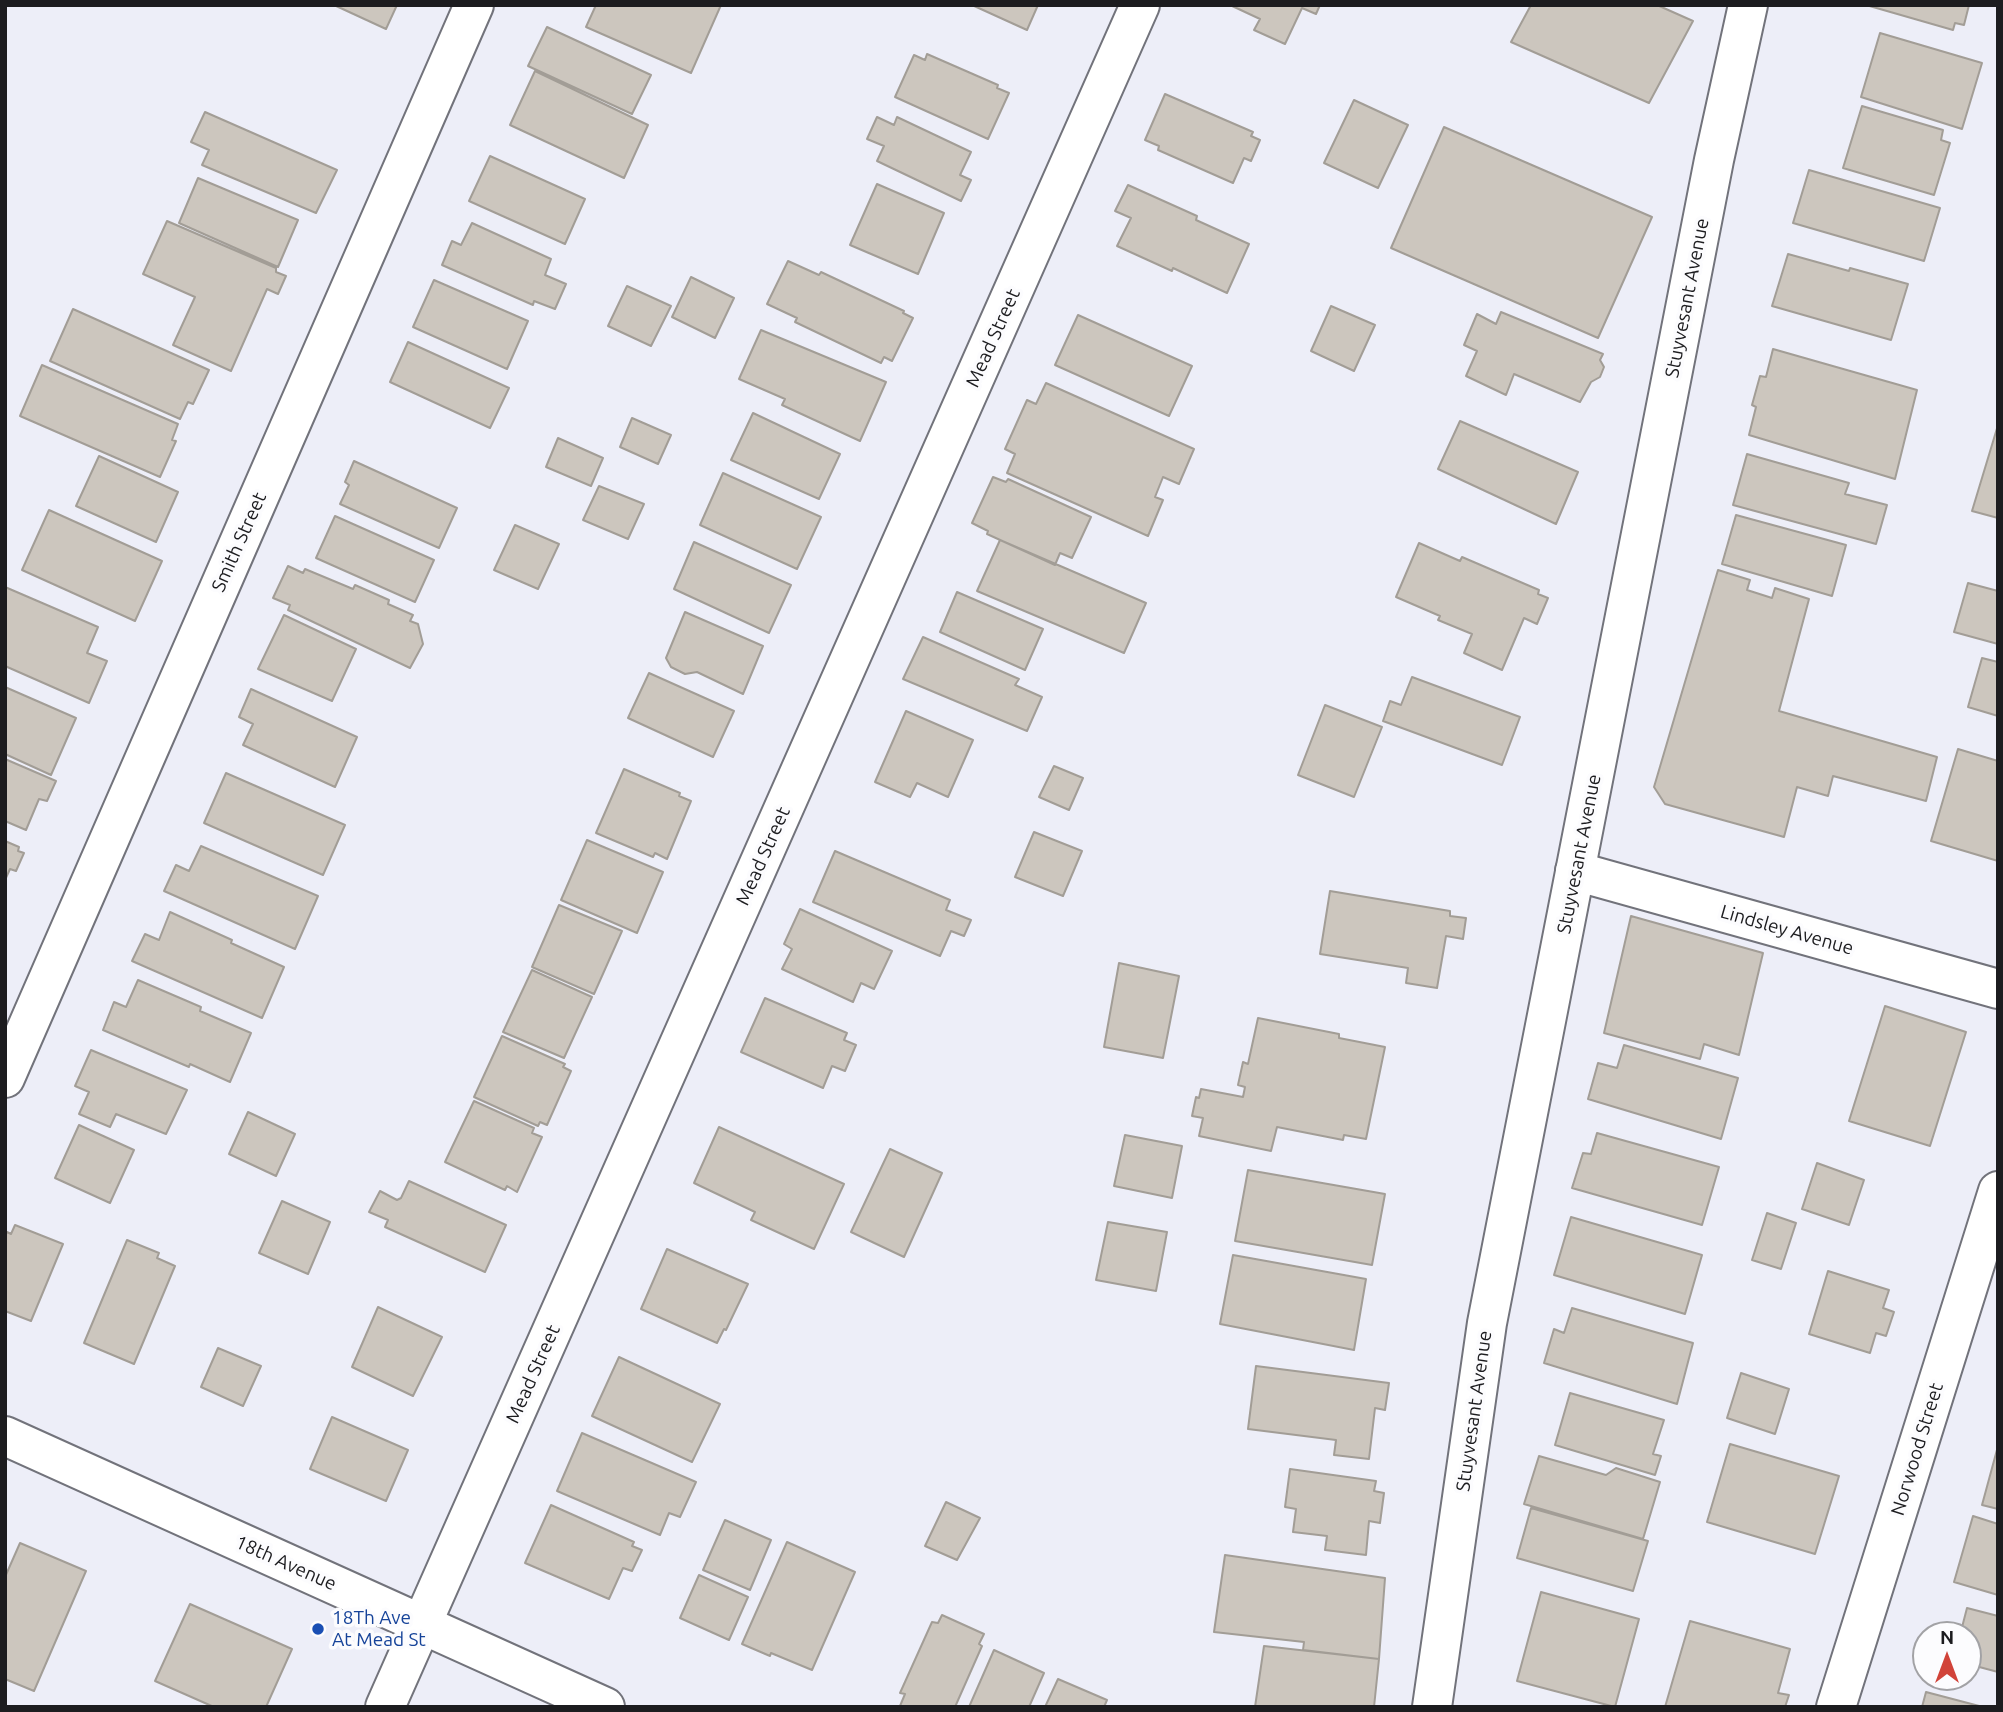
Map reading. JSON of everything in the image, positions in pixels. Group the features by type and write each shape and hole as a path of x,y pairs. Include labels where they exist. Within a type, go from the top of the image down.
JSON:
{"street":[{"name":"Smith Street","path":"5,1078 474,5"},
{"name":"Mead Street","path":"385,1707 1140,5"},
{"name":"Stuyvesant Avenue","path":"1432,1707 1487,1323 1714,160 1748,5"},
{"name":"Lindsley Avenue","path":"1576,871 1998,989"},
{"name":"Norwood Street","path":"1836,1707 1998,1191"},
{"name":"18th Avenue","path":"5,1436 605,1707"}],"building":[{"path":"334,5 397,5 386,29"},
{"path":"596,5 721,5 691,73 586,27"},
{"path":"972,5 1038,5 1027,30"},
{"path":"1230,5 1320,5 1316,14 1302,8 1285,44 1254,30 1260,19"},
{"path":"1531,5 1657,5 1693,21 1649,103 1511,42"},
{"path":"1866,5 1969,5 1964,25 1955,23 1953,30"},
{"path":"547,27 651,75 632,114 528,66"},
{"path":"1880,33 1982,63 1962,129 1861,97"},
{"path":"927,54 998,85 997,88 1009,93 988,139 895,97 914,55 925,60"},
{"path":"535,71 648,125 624,178 510,125"},
{"path":"1165,94 1253,132 1251,136 1260,140 1251,161 1244,158 1233,183 1158,150 1159,146 1145,140"},
{"path":"1354,100 1408,125 1378,188 1324,163"},
{"path":"1862,106 1943,130 1941,140 1950,143 1934,195 1843,168"},
{"path":"205,112 337,170 316,213 202,165 209,150 191,142"},
{"path":"877,117 894,125 897,117 971,152 960,175 971,180 961,201 877,161 884,146 867,139"},
{"path":"1444,127 1652,217 1598,338 1391,248"},
{"path":"490,156 585,199 565,244 469,201"},
{"path":"1809,170 1940,208 1924,261 1793,223"},
{"path":"198,178 298,220 278,267 179,223"},
{"path":"877,184 944,213 918,274 850,245"},
{"path":"1128,185 1197,216 1196,220 1249,244 1227,293 1117,246 1131,218 1115,211"},
{"path":"167,221 276,268 276,272 286,276 278,294 267,289 231,371 173,345 195,297 143,274"},
{"path":"472,223 551,259 545,275 566,284 555,309 534,301 533,305 442,265 452,241 461,245"},
{"path":"1788,254 1908,284 1891,340 1772,306"},
{"path":"788,261 819,275 821,272 904,311 903,313 913,318 892,361 884,357 881,363 795,322 797,318 767,304"},
{"path":"691,277 734,298 715,338 672,317"},
{"path":"434,280 528,321 507,369 413,327"},
{"path":"627,286 671,306 651,346 608,326"},
{"path":"1331,306 1375,325 1354,371 1311,351"},
{"path":"73,309 209,370 193,404 188,402 180,419 50,361"},
{"path":"1501,312 1603,354 1600,360 1604,367 1600,377 1591,382 1580,402 1514,374 1506,395 1466,376 1477,351 1464,345 1477,314 1496,324"},
{"path":"1078,315 1192,366 1169,416 1055,365"},
{"path":"761,330 886,382 860,441 782,405 785,399 739,379"},
{"path":"408,342 509,388 490,428 390,382"},
{"path":"1773,349 1917,390 1895,479 1749,435 1756,407 1752,405 1760,376 1766,377"},
{"path":"42,365 178,424 172,440 176,441 160,477 20,416"},
{"path":"1046,383 1194,449 1179,484 1163,477 1155,497 1163,500 1148,536 1007,473 1015,454 1005,449 1027,400 1036,404"},
{"path":"753,413 840,454 819,499 731,460"},
{"path":"632,418 671,435 658,464 620,447"},
{"path":"1460,421 1578,472 1556,524 1438,469"},
{"path":"1998,425 1998,518 1972,511"},
{"path":"558,438 603,458 591,486 546,467"},
{"path":"1747,454 1849,483 1845,494 1887,505 1876,544 1733,505"},
{"path":"99,456 178,492 156,542 76,506"},
{"path":"354,461 457,508 439,548 340,504 349,485 345,482"},
{"path":"723,473 821,517 797,569 700,525"},
{"path":"993,477 1006,482 1008,479 1091,517 1072,558 1060,553 1055,565 987,534 988,531 972,523"},
{"path":"599,486 644,504 628,539 583,520"},
{"path":"49,510 162,561 135,621 22,570"},
{"path":"1736,515 1846,545 1832,596 1722,564"},
{"path":"335,516 434,560 415,602 316,558"},
{"path":"515,525 559,544 538,589 494,570"},
{"path":"1000,540 1146,603 1124,653 977,591"},
{"path":"694,542 791,585 769,633 674,589"},
{"path":"1419,543 1460,561 1462,557 1539,590 1538,594 1548,598 1537,624 1524,618 1502,670 1464,653 1472,634 1438,620 1440,616 1396,597"},
{"path":"288,566 303,573 305,569 353,589 355,585 389,600 388,604 413,615 410,621 418,624 423,644 410,668 288,610 290,605 273,598"},
{"path":"1718,570 1750,580 1747,590 1772,598 1775,588 1809,599 1779,711 1937,757 1926,801 1833,776 1828,796 1797,787 1784,837 1665,804 1654,787"},
{"path":"1968,583 1998,591 1998,644 1954,632"},
{"path":"5,587 98,627 87,653 107,661 89,703 5,666"},
{"path":"957,592 1043,629 1025,670 940,632"},
{"path":"685,612 763,646 743,694 697,672 685,674 671,667 666,658"},
{"path":"284,615 356,649 332,701 258,669"},
{"path":"923,637 1019,679 1015,685 1042,697 1027,731 903,679"},
{"path":"1982,658 1998,662 1998,716 1968,707"},
{"path":"649,673 734,711 713,757 628,718"},
{"path":"1412,677 1520,717 1502,765 1383,721 1390,701 1401,705"},
{"path":"5,687 76,718 51,775 5,754"},
{"path":"251,689 357,737 335,787 243,745 253,724 239,717"},
{"path":"1325,705 1382,727 1354,797 1298,775"},
{"path":"906,711 973,740 948,797 917,783 910,797 875,782"},
{"path":"1958,749 1998,761 1998,861 1931,841"},
{"path":"5,759 56,781 47,801 39,799 26,830 5,821"},
{"path":"1054,766 1083,778 1069,810 1039,797"},
{"path":"624,769 680,793 679,796 691,801 667,859 655,853 653,857 596,833"},
{"path":"226,773 345,825 323,875 204,823"},
{"path":"1034,832 1082,851 1063,896 1015,877"},
{"path":"587,840 663,872 637,933 561,900"},
{"path":"5,841 19,847 18,851 24,853 16,871 10,869 5,880"},
{"path":"201,846 318,896 295,949 164,891 176,865 189,871"},
{"path":"835,851 950,900 946,910 971,920 964,936 951,931 940,956 813,902"},
{"path":"1330,891 1450,911 1450,916 1466,918 1463,939 1446,936 1437,988 1406,983 1408,968 1320,954"},
{"path":"559,905 622,931 594,994 532,967"},
{"path":"800,909 892,951 874,989 861,983 853,1002 782,969 792,949 784,944"},
{"path":"170,912 284,967 262,1018 132,961 145,934 159,940"},
{"path":"1631,916 1763,953 1739,1055 1704,1044 1700,1059 1604,1033"},
{"path":"1119,963 1179,976 1163,1058 1104,1047"},
{"path":"532,970 592,997 564,1058 503,1032"},
{"path":"138,980 201,1007 200,1011 251,1033 230,1082 103,1030 114,1002 126,1007"},
{"path":"765,998 847,1033 844,1040 856,1045 845,1071 832,1066 823,1088 741,1052"},
{"path":"1885,1006 1966,1032 1930,1146 1849,1121"},
{"path":"1258,1018 1339,1034 1339,1038 1385,1047 1366,1139 1344,1135 1343,1140 1277,1127 1271,1151 1199,1136 1203,1118 1192,1116 1196,1097 1199,1098 1201,1089 1243,1097 1245,1087 1238,1085 1243,1062 1248,1064"},
{"path":"502,1036 565,1064 563,1067 571,1071 547,1125 540,1122 538,1126 474,1097"},
{"path":"1624,1045 1738,1078 1721,1139 1588,1099 1598,1063 1617,1068"},
{"path":"91,1050 187,1090 166,1134 116,1114 110,1127 79,1114 89,1092 75,1086"},
{"path":"474,1101 534,1128 532,1133 542,1137 517,1192 507,1186 505,1190 445,1162"},
{"path":"248,1112 295,1134 276,1176 229,1154"},
{"path":"79,1125 134,1150 110,1203 55,1178"},
{"path":"719,1127 844,1184 814,1249 751,1220 755,1212 694,1183"},
{"path":"1597,1133 1719,1167 1702,1225 1572,1188 1583,1153 1591,1154"},
{"path":"1125,1135 1182,1146 1172,1198 1114,1186"},
{"path":"890,1149 942,1173 904,1257 851,1232"},
{"path":"1817,1163 1864,1180 1849,1225 1802,1209"},
{"path":"1248,1170 1385,1194 1372,1265 1235,1241"},
{"path":"409,1181 506,1225 485,1272 385,1227 388,1220 369,1212 380,1191 397,1200 401,1198"},
{"path":"282,1201 330,1222 308,1274 259,1253"},
{"path":"1767,1213 1796,1223 1781,1269 1752,1260"},
{"path":"1571,1217 1702,1255 1685,1314 1554,1275"},
{"path":"1108,1222 1167,1232 1156,1291 1096,1280"},
{"path":"15,1225 63,1244 31,1321 5,1311 5,1237 7,1232 11,1234"},
{"path":"127,1240 159,1253 157,1258 175,1266 134,1364 84,1343"},
{"path":"667,1249 748,1284 717,1343 641,1309"},
{"path":"1233,1255 1366,1279 1354,1350 1220,1324"},
{"path":"1828,1271 1889,1290 1883,1308 1894,1312 1886,1336 1876,1333 1870,1353 1809,1334"},
{"path":"378,1307 442,1337 413,1396 352,1367"},
{"path":"1572,1308 1693,1343 1677,1404 1544,1363 1554,1329 1564,1333"},
{"path":"218,1348 261,1366 243,1406 201,1387"},
{"path":"619,1357 720,1404 692,1462 592,1416"},
{"path":"1256,1366 1389,1383 1385,1410 1375,1408 1369,1459 1334,1455 1336,1440 1248,1429"},
{"path":"1741,1373 1789,1389 1775,1434 1727,1418"},
{"path":"1570,1393 1664,1420 1653,1454 1661,1456 1655,1475 1555,1445"},
{"path":"332,1417 408,1450 386,1501 310,1469"},
{"path":"582,1433 696,1482 680,1517 669,1513 660,1535 557,1491"},
{"path":"1730,1444 1839,1476 1815,1554 1707,1522"},
{"path":"1998,1446 1998,1509 1982,1505"},
{"path":"1539,1456 1606,1475 1616,1468 1660,1482 1643,1539 1524,1504"},
{"path":"1290,1469 1376,1481 1374,1491 1384,1493 1380,1523 1369,1521 1366,1555 1325,1550 1327,1536 1293,1532 1296,1509 1285,1507"},
{"path":"946,1502 980,1518 957,1560 925,1546"},
{"path":"551,1505 634,1542 632,1546 642,1550 632,1571 623,1568 609,1599 525,1563"},
{"path":"1531,1508 1648,1541 1633,1591 1517,1558"},
{"path":"1973,1516 1998,1524 1998,1595 1954,1582"},
{"path":"725,1520 771,1540 750,1590 703,1570"},
{"path":"787,1542 855,1572 812,1670 742,1644"},
{"path":"20,1543 86,1571 34,1691 5,1679 5,1577"},
{"path":"1225,1555 1385,1578 1379,1659 1303,1650 1304,1642 1214,1632"},
{"path":"699,1575 748,1597 729,1640 680,1618"},
{"path":"1541,1592 1639,1619 1615,1707 1517,1681"},
{"path":"190,1604 292,1649 266,1707 214,1707 155,1681"},
{"path":"1967,1608 1998,1616 1998,1672 1982,1668 1982,1621 1964,1621"},
{"path":"942,1615 984,1634 979,1644 982,1646 955,1707 900,1706 905,1694 900,1693 932,1622 938,1623"},
{"path":"1690,1621 1790,1649 1778,1693 1789,1695 1785,1707 1665,1707"},
{"path":"1264,1646 1379,1659 1374,1707 1255,1707"},
{"path":"994,1650 1044,1673 1029,1707 969,1707"},
{"path":"1058,1679 1107,1700 1104,1707 1045,1707"},
{"path":"1926,1692 1983,1707 1922,1707"}],"place":[{"name":"18Th Ave At Mead St","path":"318,1629"}]}
